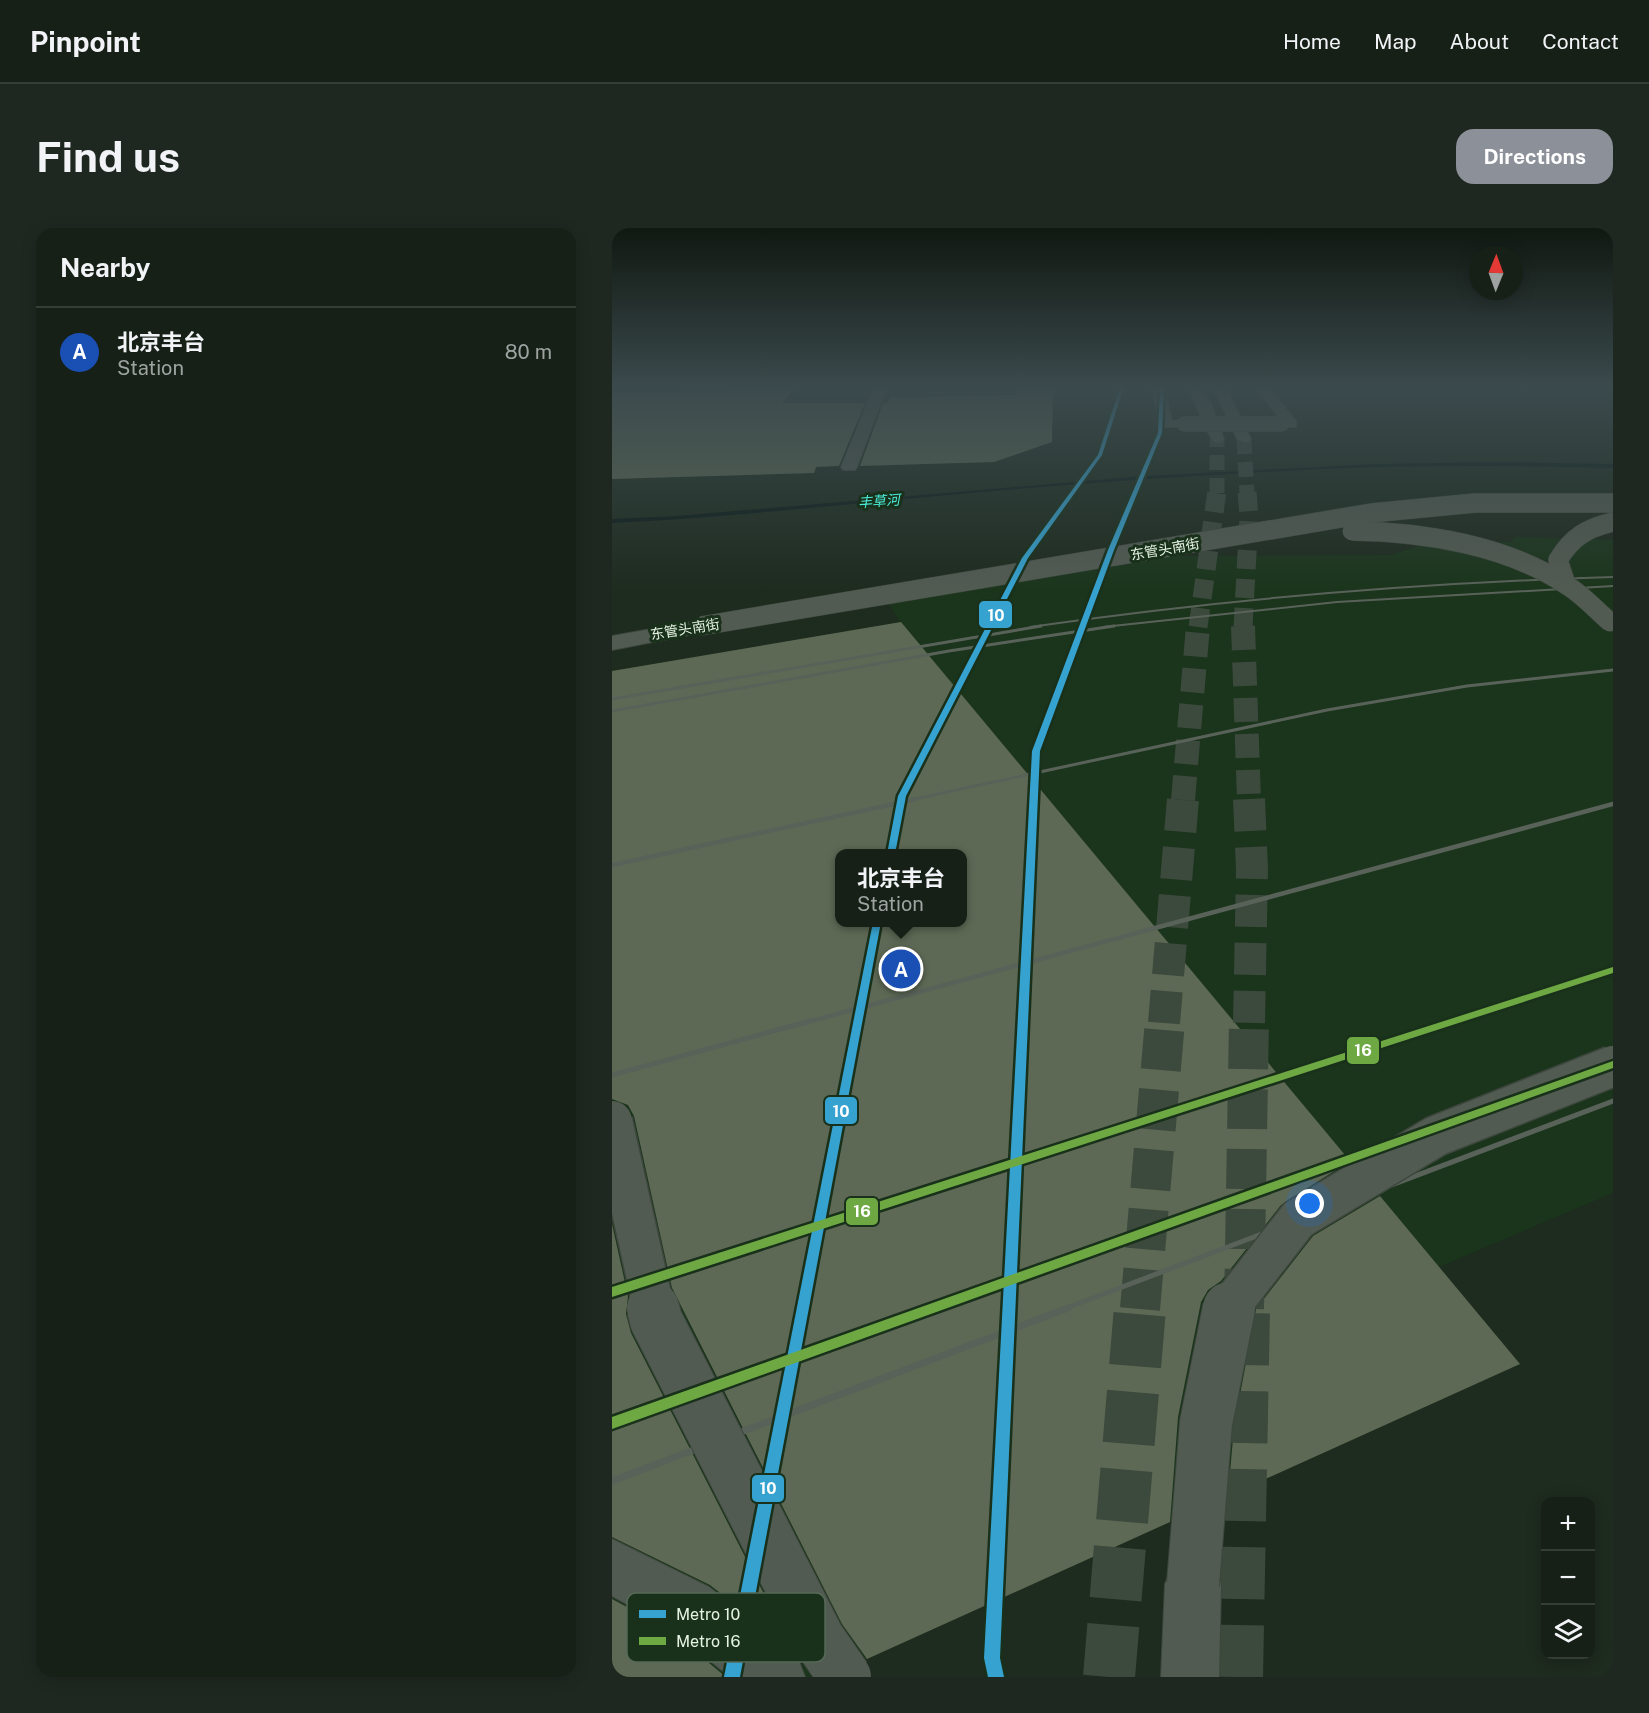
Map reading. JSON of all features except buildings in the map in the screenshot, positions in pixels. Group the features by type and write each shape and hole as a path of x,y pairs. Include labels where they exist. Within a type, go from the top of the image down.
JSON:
{"main road":[{"path":"849,467 854,455"},
{"name":"东管头南街","path":"612,642 1134,555 1293,526 1417,508 1521,502 1613,503"},
{"path":"1566,584 1558,560 1568,543 1584,528 1613,522"},
{"path":"1134,555 1317,531 1377,531 1462,543 1513,559 1566,584 1613,624"},
{"path":"1190,1677 1192,1584 1206,1423 1228,1309 1298,1219 1436,1136 1613,1066"},
{"path":"612,1121 656,1320 795,1593"},
{"path":"612,1566 663,1593"},
{"path":"825,1648 845,1677"},
{"path":"757,1662 776,1677"}],"shaded area":[{"path":"1515,537 1613,540 1613,1193 1439,1267 1520,1364 827,1677 612,1677 612,671 900,622 887,601 1170,556 1391,555 1428,543 1511,542"}],"waterway":[{"name":"丰草河","path":"612,521 676,518 1027,486 1261,470 1495,464 1613,466"}],"tunnel":[{"path":"1217,455 1217,491"},
{"path":"1245,455 1247,493"},
{"path":"1198,627 1217,491"},
{"path":"1243,627 1249,517 1247,491"},
{"path":"1183,800 1198,626"},
{"path":"1243,627 1249,800"},
{"path":"1164,1023 1183,799"},
{"path":"1249,799 1252,870 1249,1023"},
{"path":"1140,1309 1165,1021"},
{"path":"1244,1309 1249,1021"},
{"path":"1109,1677 1140,1308"},
{"path":"1237,1677 1244,1308"}],"railway":[{"path":"1030,627 1248,600 1467,583 1613,577"},
{"path":"1103,627 1337,602 1613,586"},
{"path":"612,699 1041,626"},
{"path":"612,711 949,651 1114,626"},
{"path":"910,800 1327,710 1467,686 1613,670"},
{"path":"612,865 917,799"},
{"path":"804,1023 1613,804"},
{"path":"612,1075 810,1021"},
{"path":"1064,1309 1613,1101"},
{"path":"612,1481 1068,1308"}],"metro line":[{"name":"10","path":"892,849 902,796 1025,558 1100,455"},
{"name":"10","path":"996,1677 992,1658 1036,751 1111,550 1151,455"},
{"name":"10","path":"748,1593 876,927"},
{"name":"16","path":"612,1292 1613,970"},
{"name":"16","path":"612,1423 1613,1064"},
{"name":"10","path":"732,1677 735,1662"}],"place":[{"name":"北京丰台","path":"901,969"}]}
